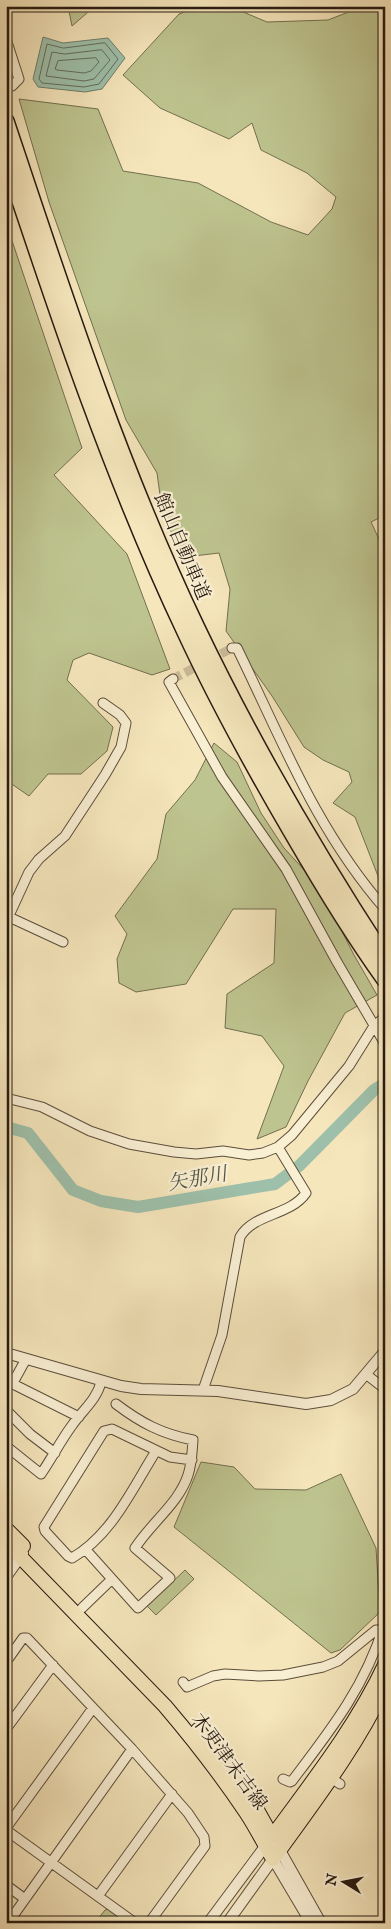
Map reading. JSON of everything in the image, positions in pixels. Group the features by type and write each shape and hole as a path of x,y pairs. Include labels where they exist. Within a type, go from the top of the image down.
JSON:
{"highway":[{"name":"館山自動車道","path":"6,121 90,368 132,475 197,628 273,776 332,876 385,958"},
{"name":"館山自動車道","path":"6,159 79,372 130,507 181,624 218,700 262,782 321,883 385,980"}],"main road":[{"name":"木更津末吉線","path":"6,1528 23,1553 186,1730 273,1848"},
{"name":"木更津末吉線","path":"6,1542 23,1553 82,1608 192,1723 248,1794 273,1848"},
{"name":"木更津末吉線","path":"273,1848 349,1730 372,1692 385,1665"},
{"path":"273,1848 336,1781 385,1686"}],"street":[{"path":"6,39 19,79 12,86"},
{"path":"232,648 237,648 272,719 294,770 329,832 362,883 385,909"},
{"path":"173,679 169,682 200,741 235,798 286,869 385,1044"},
{"path":"63,942 8,919 29,872 39,859 65,836 121,747 126,724 120,715 103,703"},
{"path":"6,1098 42,1107 90,1131 129,1144 196,1154 223,1151 250,1155 280,1151 349,1066 374,1026 384,1017"},
{"path":"203,1390 222,1335 240,1237 251,1225 299,1202 306,1193 280,1151"},
{"path":"6,1352 100,1382 132,1388 218,1391 306,1404 319,1403 344,1395 353,1389 367,1375 385,1351"},
{"path":"26,1359 9,1386 79,1417"},
{"path":"367,1375 385,1389"},
{"path":"6,1446 41,1474 79,1417 94,1399 99,1390 100,1382"},
{"path":"86,1550 138,1608 170,1578 135,1548 174,1500 188,1476 192,1460 193,1440 171,1435 139,1421 116,1404"},
{"path":"6,1410 30,1434 55,1452"},
{"path":"156,1451 110,1525 86,1550 72,1558 45,1531 44,1527 104,1431 112,1429 170,1457 192,1460"},
{"path":"6,1577 23,1553"},
{"path":"82,1608 111,1580"},
{"path":"182,1682 187,1687 213,1676 224,1674 283,1675 323,1667 338,1661 376,1630 384,1628"},
{"path":"283,1779 292,1781 341,1716 356,1692 384,1628"},
{"path":"6,1662 25,1638 132,1749 188,1813 204,1836 206,1843 149,1923"},
{"path":"7,1727 53,1665"},
{"path":"93,1708 6,1829 135,1923"},
{"path":"8,1923 132,1749"},
{"path":"98,1896 172,1794"},
{"path":"208,1923 273,1848"},
{"path":"226,1923 273,1848"},
{"path":"273,1848 310,1923"},
{"path":"273,1848 321,1923"},
{"path":"6,1885 25,1899"}],"shaded area":[{"path":"68,6 95,6 72,26"},
{"path":"200,6 229,6 267,22 328,20 364,6 385,6 385,515 371,522 385,552 385,920 378,876 355,817 333,803 352,782 349,772 323,760 304,747 272,696 226,631 230,589 219,553 185,557 163,517 157,473 126,420 49,202 19,99 98,109 123,171 198,183 271,222 308,235 332,209 336,197 307,173 261,150 252,123 229,139 160,108 123,75 179,14"},
{"path":"6,223 82,448 54,475 127,554 170,669 152,675 89,653 73,660 67,680 113,727 107,751 81,774 48,774 29,796 6,780"},
{"path":"214,743 237,762 261,813 284,848 319,886 354,955 377,995 345,1013 308,1081 286,1127 257,1139 284,1066 262,1036 225,1028 227,994 274,963 276,909 233,909 186,984 136,992 119,983 117,959 127,934 115,916 157,859 166,814 195,780"},
{"path":"201,1462 234,1467 255,1489 306,1490 341,1474 376,1548 380,1612 340,1650 331,1653 174,1527"},
{"path":"185,1570 194,1579 156,1615 147,1606"},
{"path":"108,1909 127,1923 95,1923 105,1910"}],"water":[{"path":"43,37 63,43 108,38 125,58 102,89 85,92 38,87 33,79"}],"waterway":[{"name":"矢那川","path":"6,1127 28,1133 73,1190 101,1201 138,1207 275,1184 299,1166 374,1090 385,1083"}],"tunnel":[{"path":"173,679 232,648"}]}
